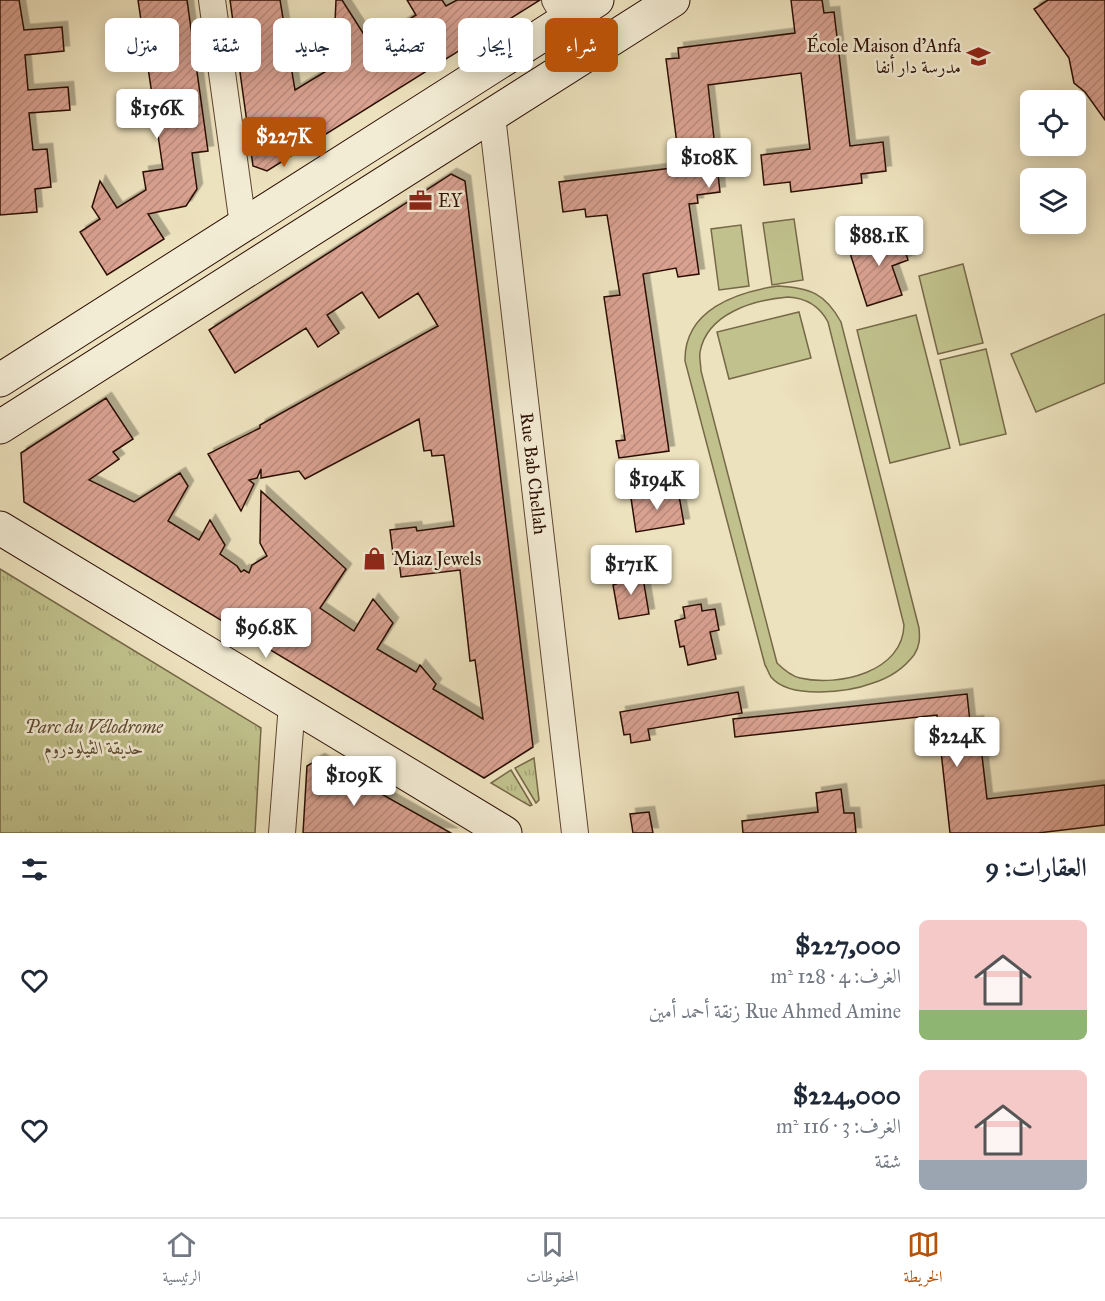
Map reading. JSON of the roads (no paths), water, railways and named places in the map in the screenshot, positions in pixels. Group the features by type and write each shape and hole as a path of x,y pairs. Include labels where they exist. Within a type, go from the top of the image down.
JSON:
{"main road":[{"path":"0,380 243,225 561,10 597,0"},
{"path":"0,428 673,0"},
{"path":"0,528 505,833"}],"street":[{"path":"212,0 243,225"},
{"name":"Rue Bab Chellah","path":"492,116 574,833"},
{"path":"282,833 292,704"}],"place":[{"name":"École Maison d'Anfa مدرسة دار أنفا","path":"979,56"},
{"name":"EY","path":"420,201"},
{"name":"Miaz Jewels","path":"375,559"}],"park label":[{"name":"Parc du Vélodrome حديقة الڤيلودروم","path":"94,737"}]}
